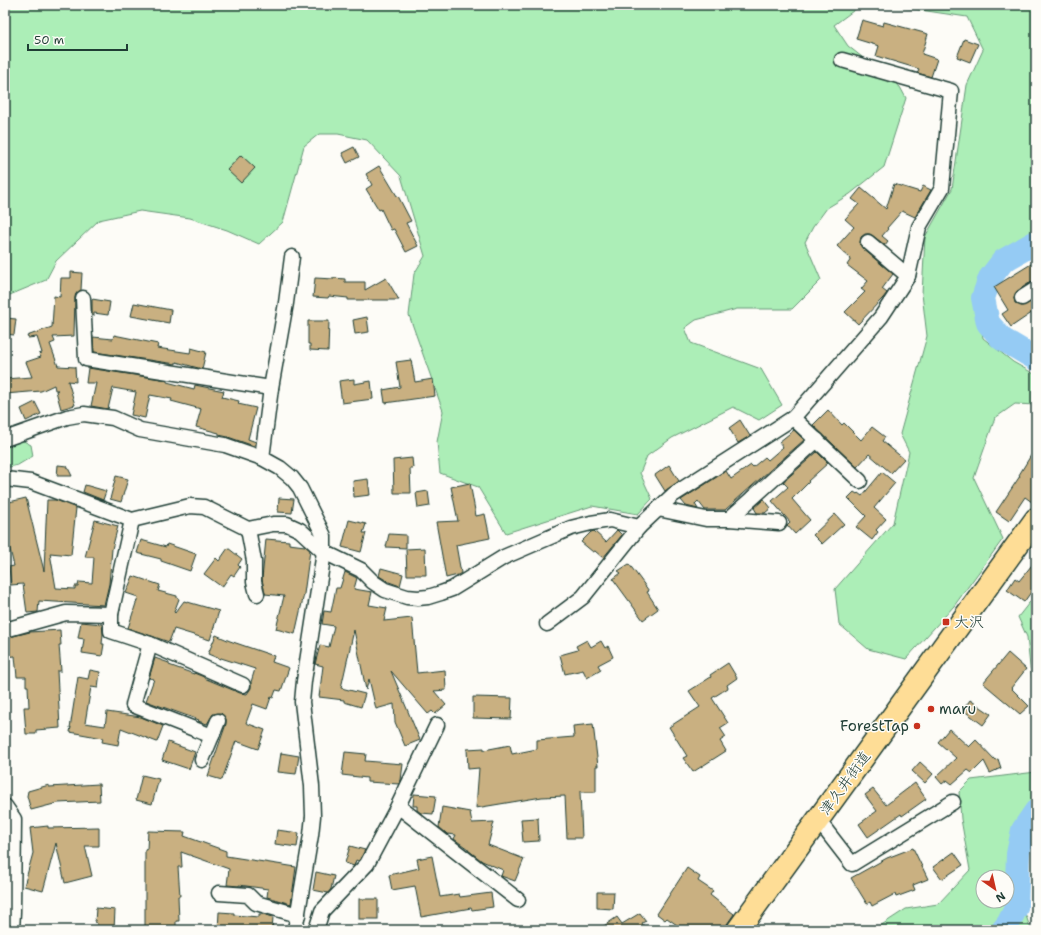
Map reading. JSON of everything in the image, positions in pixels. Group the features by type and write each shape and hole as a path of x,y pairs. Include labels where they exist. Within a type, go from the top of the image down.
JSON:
{"highway":[{"name":"津久井街道","path":"738,930 1036,519"}],"street":[{"path":"547,624 583,597 639,528 673,495 793,418 881,316 908,276 919,227 942,188 951,91 842,60"},
{"path":"868,242 908,276"},
{"path":"262,458 271,388 286,303 292,257"},
{"path":"1022,298 1036,289"},
{"path":"83,298 86,359 271,388"},
{"path":"5,439 67,416 84,414 113,418 140,430 225,445 262,458 280,468 292,478 300,488 324,536 324,552 302,702 313,801 311,836 295,930"},
{"path":"793,418 860,481"},
{"path":"729,519 817,440"},
{"path":"5,479 31,482 132,520 190,506 198,506 210,509 248,529 273,524 287,524 300,530 324,552 361,570 373,582 385,590 407,597 423,597 452,589 504,557 571,528 610,520 639,528"},
{"path":"658,509 706,519 729,519 779,523"},
{"path":"132,520 111,614 111,631 150,644 243,685"},
{"path":"248,529 254,560 254,582 257,594"},
{"path":"5,630 66,613 111,614"},
{"path":"150,644 132,705 212,736"},
{"path":"202,760 218,721"},
{"path":"316,930 322,911 367,864 398,806 437,725"},
{"path":"818,820 852,864 953,802"},
{"path":"5,806 14,818 14,912 12,930"},
{"path":"398,806 518,900"},
{"path":"220,893 248,895 256,903 298,915"}],"green space":[{"path":"5,5 1036,5 1036,229 988,274 977,301 983,338 1013,362 1036,375 1036,405 1015,404 995,418 974,478 1003,539 954,606 906,659 868,649 839,624 835,589 893,523 909,452 900,434 927,336 922,294 925,237 952,189 967,85 983,50 967,17 900,7 857,8 834,25 848,46 900,87 906,98 884,167 850,194 827,208 813,227 805,242 821,280 792,309 737,309 696,320 685,328 691,343 761,369 782,405 759,420 733,407 672,438 647,456 640,473 652,499 638,514 592,506 506,533 478,487 440,473 437,442 443,411 409,315 414,274 425,256 401,176 367,140 338,134 319,134 304,146 283,222 259,244 227,230 190,218 140,211 99,220 56,261 46,280 5,297"},
{"path":"5,431 31,445 33,456 18,465 5,468"},
{"path":"1036,594 1036,696 1030,667 1027,637 1018,617"},
{"path":"1036,772 1036,816 1016,830 1012,869 975,869 975,909 1015,909 1015,895 1024,910 1031,930 868,930 877,928 906,909 938,904 970,870 961,819 959,792 971,780"}],"building":[{"path":"862,20 883,26 884,22 928,34 922,54 937,59 931,77 917,73 919,69 876,56 879,46 856,39"},
{"path":"964,39 978,44 970,62 957,57"},
{"path":"354,147 359,157 347,163 342,153"},
{"path":"241,155 255,168 241,183 227,170"},
{"path":"379,166 398,196 411,221 406,223 418,246 406,252 394,229 391,230 381,209 379,210 366,189 372,185 366,174"},
{"path":"894,184 920,192 923,186 931,190 915,217 902,211 887,228 888,229 882,236 888,241 885,245 870,234 865,234 861,237 860,244 862,248 893,274 882,289 887,293 858,324 845,312 865,292 861,289 868,281 847,265 851,259 837,246 854,227 845,219 859,204 852,199 861,188 886,209"},
{"path":"1036,261 1036,281 1031,282 1017,291 1014,298 1015,303 1022,306 1036,299 1036,310 1011,327 1002,314 1008,310 994,287"},
{"path":"71,272 82,273 81,290 76,294 75,298 74,336 53,337 55,342 50,344 58,366 75,367 76,382 68,381 75,405 61,409 56,391 58,390 55,390 54,385 41,391 5,394 5,379 32,377 26,362 41,357 39,354 42,353 37,337 28,338 27,336 52,327 54,296 60,297 61,278 71,278"},
{"path":"315,278 345,279 345,282 365,282 365,290 386,278 399,300 348,300 348,298 329,296 328,298 313,297"},
{"path":"92,299 110,302 108,315 94,313 94,316 92,315"},
{"path":"134,303 171,310 169,323 131,316"},
{"path":"367,317 369,332 355,334 353,320"},
{"path":"5,318 16,319 14,335 5,334"},
{"path":"308,321 329,321 328,351 310,350 310,344 308,344"},
{"path":"114,335 158,344 157,348 190,353 191,348 206,352 202,369 176,362 176,364 94,352 93,337 113,339"},
{"path":"411,360 415,382 433,379 435,396 385,403 383,390 400,387 396,362"},
{"path":"88,368 167,380 167,382 194,389 195,385 224,391 222,397 239,401 238,404 256,408 248,439 256,442 254,446 219,435 219,433 196,427 201,409 171,401 172,399 150,395 145,418 131,415 136,392 113,388 108,409 91,406 96,383 86,383"},
{"path":"354,379 354,384 371,381 373,399 342,403 339,381"},
{"path":"35,402 41,414 26,421 21,409"},
{"path":"828,410 842,425 844,423 861,440 872,427 885,437 882,441 904,459 891,473 869,454 857,467 813,425"},
{"path":"740,420 750,436 738,443 729,428"},
{"path":"794,430 804,440 725,510 705,510 698,501 695,504 698,509 686,506 681,500 726,471 731,479 751,465 753,467 765,457 768,460 783,447 779,442"},
{"path":"1036,447 1036,505 1025,497 1009,521 996,512 1020,476 1019,475"},
{"path":"817,452 828,463 808,481 809,482 792,499 810,520 795,534 787,525 790,522 772,501 788,487 783,482"},
{"path":"412,458 413,468 410,468 411,493 394,493 393,460"},
{"path":"58,465 67,466 72,476 57,476"},
{"path":"669,465 679,481 665,491 655,475"},
{"path":"882,472 895,483 874,508 886,519 876,530 878,532 872,540 856,527 866,516 848,498 854,492 862,496"},
{"path":"116,476 128,479 121,502 110,499"},
{"path":"368,479 370,495 354,497 353,481"},
{"path":"470,483 476,516 485,514 490,538 456,545 461,573 446,578 436,522 458,521 451,487"},
{"path":"85,485 106,491 103,500 83,492"},
{"path":"428,491 430,506 418,508 416,493"},
{"path":"26,498 44,571 47,500 56,500 76,508 71,555 50,553 56,588 75,589 75,586 78,586 79,582 92,583 94,557 85,557 95,520 118,526 112,549 109,584 104,605 39,601 38,612 27,613 23,584 11,585 9,567 14,566 5,529 5,503"},
{"path":"279,498 294,499 292,513 278,512"},
{"path":"764,499 771,508 765,513 757,513 754,508"},
{"path":"835,514 844,524 822,544 813,535"},
{"path":"349,520 366,524 363,533 366,533 361,552 342,547"},
{"path":"617,530 622,535 603,558 581,542 594,531 606,542"},
{"path":"389,534 406,535 406,548 386,547"},
{"path":"266,539 289,541 289,544 305,546 310,550 304,594 295,634 276,629 284,596 265,594 262,579"},
{"path":"141,540 166,547 167,544 196,554 190,571 161,561 161,559 137,553"},
{"path":"228,548 242,559 238,565 240,567 234,576 231,574 222,587 204,574 216,558 219,561"},
{"path":"425,548 426,575 407,575 406,549"},
{"path":"1036,560 1036,585 1024,602 1007,590 1015,578 1019,581"},
{"path":"629,564 649,591 647,592 658,609 643,620 613,579 621,573 618,571"},
{"path":"381,568 403,574 400,586 379,576"},
{"path":"345,572 357,578 354,589 372,592 369,605 387,608 384,621 412,618 417,673 445,670 446,690 434,691 446,705 435,714 432,711 428,714 391,671 420,740 405,746 395,722 394,704 376,709 369,679 366,690 354,630 341,688 365,694 361,707 344,702 344,700 319,697 323,666 315,664 320,645 329,647 334,626 322,624 324,611 331,612 336,588 340,588"},
{"path":"133,576 160,585 158,591 177,596 179,599 174,612 175,613 184,601 219,611 210,640 174,629 169,642 128,628 138,597 126,593"},
{"path":"81,622 102,624 102,644 104,644 102,656 82,653 84,639 78,638"},
{"path":"60,630 61,645 59,645 61,671 57,671 60,728 36,730 36,734 26,734 24,707 29,707 28,686 26,686 26,677 17,677 15,656 5,657 5,638 30,632"},
{"path":"216,635 274,656 272,662 289,668 281,691 276,690 273,698 271,697 267,709 253,704 246,723 265,730 258,749 236,741 222,780 208,776 226,724 226,719 224,716 221,713 213,714 207,724 146,701 154,679 149,678 155,658 240,693 247,694 251,688 251,682 255,669 208,654"},
{"path":"587,640 591,647 601,641 605,648 608,646 613,657 598,665 601,670 587,678 583,670 565,674 560,655 578,650 576,646"},
{"path":"1008,653 1026,669 1011,688 1029,706 1020,714 983,683"},
{"path":"728,663 737,678 727,685 728,688 712,698 728,723 720,728 726,737 720,741 726,751 693,772 683,758 687,756 669,727 700,707 689,691 711,677 710,675"},
{"path":"90,670 100,672 98,688 91,687 85,723 105,726 107,712 141,717 163,726 157,742 121,728 118,745 102,742 103,738 70,732 78,677 88,679"},
{"path":"473,697 512,698 511,719 473,718"},
{"path":"970,700 991,714 983,725 963,710"},
{"path":"593,724 598,766 596,766 596,792 580,792 582,838 567,838 565,796 542,797 476,808 479,768 468,769 467,749 484,748 484,750 510,745 512,754 537,749 537,740 574,737 573,726"},
{"path":"949,729 969,747 976,740 995,760 998,759 1001,768 990,773 984,761 972,773 968,770 952,784 947,780 942,784 936,777 956,758 938,742"},
{"path":"168,742 195,752 189,769 162,760"},
{"path":"345,752 366,754 365,761 403,764 399,784 367,782 367,778 342,775"},
{"path":"281,753 299,756 296,774 278,772"},
{"path":"920,762 933,774 925,783 912,771"},
{"path":"142,775 159,779 152,804 136,800"},
{"path":"915,783 926,799 868,837 859,824 877,811 865,795 873,789 886,805"},
{"path":"99,784 100,801 58,803 31,810 27,796 28,791 49,785 49,787"},
{"path":"414,794 436,796 433,814 421,813 417,810 417,806 413,806"},
{"path":"442,807 470,812 472,823 494,822 488,845 524,859 515,881 501,876 503,870 482,861 454,839 456,835 447,834 439,827"},
{"path":"538,818 539,841 523,842 521,819"},
{"path":"48,826 48,828 99,827 99,846 85,846 92,876 65,883 56,843 43,891 24,886 33,853 30,828"},
{"path":"277,830 299,833 297,847 275,844"},
{"path":"148,831 185,832 184,836 226,851 226,856 296,867 291,904 267,897 268,889 227,885 229,869 181,852 182,867 178,867 180,896 178,896 179,921 176,921 176,930 145,930 145,850 147,849"},
{"path":"350,846 365,850 360,859 358,861 356,860 354,866 345,863"},
{"path":"913,848 928,879 913,885 915,890 896,897 895,894 872,906 870,902 867,904 851,878 887,858"},
{"path":"954,852 963,865 942,879 933,867"},
{"path":"432,856 440,897 459,894 460,897 491,893 493,907 472,910 471,908 421,917 415,886 392,890 389,875 419,868 417,859"},
{"path":"687,868 700,877 698,881 713,891 710,895 734,914 723,930 684,930 667,918 665,920 657,914"},
{"path":"316,872 334,876 331,889 328,893 313,890"},
{"path":"597,892 614,892 613,909 597,908"},
{"path":"359,899 378,899 378,919 359,919"},
{"path":"96,908 115,910 114,930 96,930"},
{"path":"219,912 259,917 259,914 263,914 273,917 272,930 218,930"},
{"path":"640,913 646,921 642,923 646,930 598,930 617,917 622,924"}],"waterway":[{"path":"1036,242 1003,261 990,278 983,298 988,323 1002,339 1036,359"},
{"path":"1003,930 1008,924 1016,908 1018,854 1023,830 1036,811"}],"place":[{"name":"大沢","path":"946,622"},
{"name":"maru","path":"931,709"},
{"name":"ForestTap","path":"917,726"}]}
